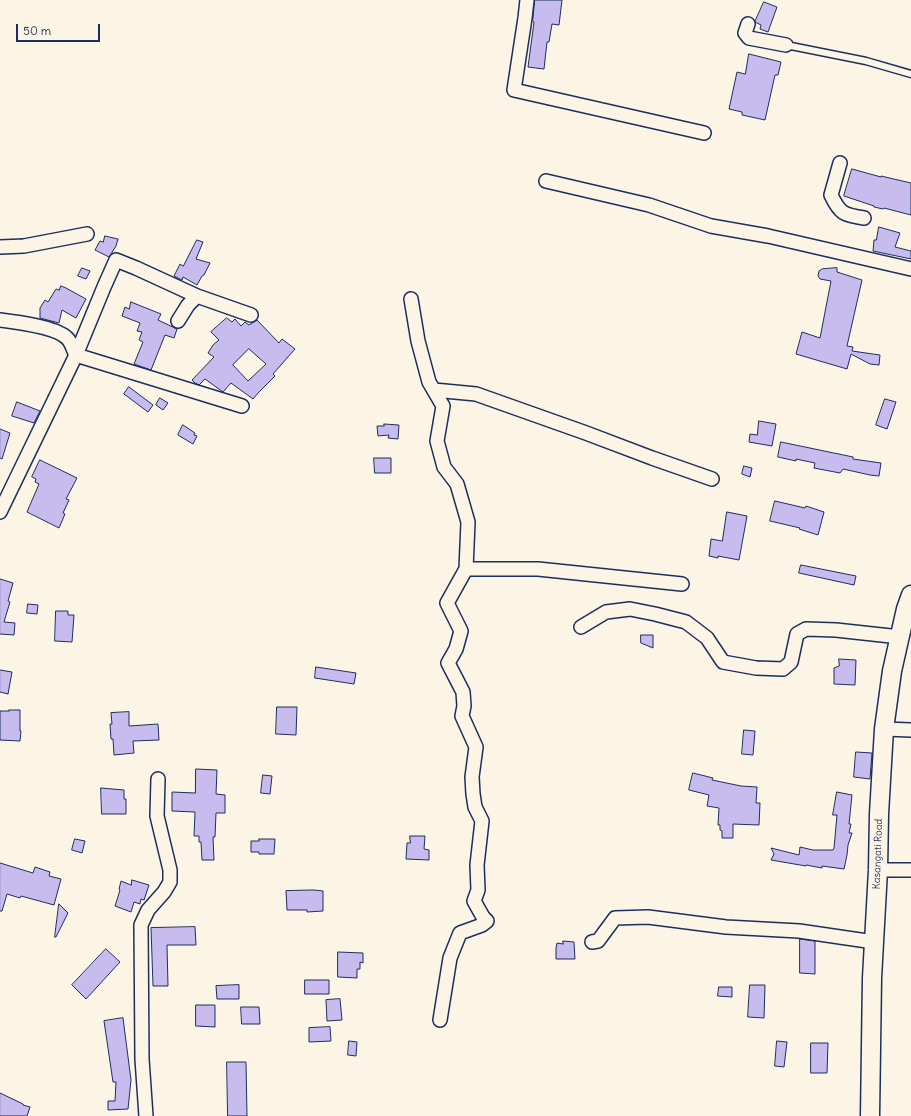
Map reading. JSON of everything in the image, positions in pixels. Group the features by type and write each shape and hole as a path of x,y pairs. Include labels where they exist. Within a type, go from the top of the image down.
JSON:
{"street":[{"path":"526,0 525,18 514,90 704,133"},
{"path":"748,24 745,33 749,38 786,45"},
{"path":"840,163 831,195 836,206 846,215 864,218"},
{"path":"546,181 648,205 711,226 768,236 911,269"},
{"path":"0,247 24,246 87,234"},
{"path":"0,512 76,355 116,260 197,296 251,315"},
{"path":"178,321 188,305 197,296"},
{"path":"411,299 418,341 429,382 443,406 437,441 444,467 457,484 468,522 466,569 447,603 461,631 456,649 448,663 463,692 464,706 462,716 476,747 472,777 473,794 476,808 482,821 477,865 478,890 474,901 487,921 482,925 460,933 450,958 440,1020"},
{"path":"0,320 26,324 59,333 66,337 70,342 76,355 242,406"},
{"path":"434,390 476,394 586,432 652,458 712,479"},
{"path":"466,569 538,569 682,584"},
{"name":"Kasangati Road","path":"870,1116 870,1036 884,729 892,671 906,608 911,595"},
{"path":"581,627 606,612 630,609 649,613 686,622 707,638 723,662 756,668 784,670 791,662 797,634 806,629 836,630 900,637"},
{"path":"884,729 911,730"},
{"path":"146,1116 142,1059 141,925 148,910 164,892 170,882 170,870 157,816 158,779"},
{"path":"878,870 911,870"},
{"path":"592,942 598,941 615,918 648,917 726,927 799,931 874,942"}],"lane":[{"path":"786,45 866,61 911,74"}],"building":[{"path":"535,0 562,0 559,25 552,24 549,42 547,42 544,69 528,67 534,22"},
{"path":"764,2 777,7 768,32 760,29 761,25 755,22"},
{"path":"749,54 781,62 778,75 775,75 765,120 742,115 742,112 729,109 737,72 745,74"},
{"path":"852,169 911,183 911,215 874,207 844,196"},
{"path":"879,227 900,233 895,247 911,251 911,259 873,251 874,240 876,240"},
{"path":"105,236 118,239 116,246 109,257 95,250 100,241 103,242"},
{"path":"197,240 203,242 196,259 210,263 197,285 183,277 182,280 174,276 180,264 183,266"},
{"path":"82,268 90,271 86,279 78,276"},
{"path":"837,268 837,272 862,280 847,346 853,347 852,351 880,355 879,365 870,364 851,354 847,369 796,354 802,332 820,338 831,281 820,279 818,276 819,271 822,269"},
{"path":"61,286 86,299 76,318 62,310 59,323 40,318 40,308 45,300 48,302 56,289 59,290"},
{"path":"131,302 161,314 158,320 177,329 174,338 165,335 151,370 134,364 143,342 139,340 142,332 137,331 140,323 122,316 125,307 129,309"},
{"path":"227,318 232,322 235,319 241,326 245,322 249,325 257,320 279,343 282,339 295,349 273,374 275,376 253,399 231,383 223,392 205,379 199,385 192,380 214,357 208,353 213,345 219,340 211,332","holes":["249,349 266,364 248,381 233,365"]},
{"path":"129,387 153,405 148,412 124,394"},
{"path":"160,398 168,403 163,410 156,405"},
{"path":"885,399 896,402 887,429 876,425"},
{"path":"17,402 40,411 34,423 12,416"},
{"path":"759,421 776,424 772,446 749,442 750,434 757,435"},
{"path":"384,424 399,425 398,439 388,438 389,435 378,436 377,426 384,426"},
{"path":"183,425 197,436 193,444 178,435"},
{"path":"0,429 10,433 2,459 0,458"},
{"path":"781,442 853,457 853,459 881,463 879,476 843,469 840,473 814,468 815,463 778,457"},
{"path":"374,458 391,458 391,473 375,473"},
{"path":"40,460 77,478 66,499 69,500 63,513 65,514 59,528 27,512 39,484 35,482 36,479 32,477"},
{"path":"744,466 752,468 750,477 742,474"},
{"path":"775,501 805,508 806,506 824,512 818,535 799,529 800,528 770,521"},
{"path":"727,512 747,516 739,560 709,556 711,539 722,541"},
{"path":"801,565 856,576 854,585 799,573"},
{"path":"0,579 13,583 8,601 10,602 4,622 15,623 14,635 0,634"},
{"path":"28,604 38,605 37,614 27,613"},
{"path":"56,611 68,611 68,615 74,615 72,642 55,641"},
{"path":"641,635 653,635 653,648 641,643"},
{"path":"839,659 856,660 855,685 834,684 834,668 839,666"},
{"path":"316,667 356,673 354,684 315,678"},
{"path":"0,670 12,672 8,694 0,692"},
{"path":"277,707 297,707 296,735 276,734"},
{"path":"20,710 20,741 0,740 0,711"},
{"path":"129,712 129,726 158,724 159,740 133,741 134,753 114,755 113,739 111,739 111,713"},
{"path":"744,730 755,731 753,755 742,754"},
{"path":"856,752 872,753 870,779 854,777"},
{"path":"196,769 217,770 216,794 225,795 225,813 216,813 215,837 213,837 214,860 202,860 201,842 199,842 199,836 194,836 195,812 172,811 172,792 195,793"},
{"path":"693,773 713,778 712,780 741,786 757,787 756,803 760,803 759,825 733,824 733,838 722,838 722,831 720,830 720,825 718,825 719,808 707,806 709,795 689,790"},
{"path":"263,775 272,776 270,794 261,793"},
{"path":"101,788 124,790 124,799 126,799 126,814 102,814"},
{"path":"837,792 852,795 849,824 851,824 849,833 852,833 848,845 844,869 822,866 822,868 771,860 774,854 771,848 799,855 800,847 813,850 833,850 837,815 833,815"},
{"path":"410,836 425,836 424,849 429,850 429,860 406,859 407,843 410,843"},
{"path":"75,839 85,841 82,853 72,850"},
{"path":"259,839 275,839 274,854 259,854 259,852 251,852 251,841 259,841"},
{"path":"0,863 33,873 35,867 50,872 49,876 61,879 54,905 21,896 20,898 7,894 2,911 0,911"},
{"path":"132,880 149,885 144,900 141,899 140,904 134,902 131,912 115,906 121,881 131,885"},
{"path":"286,891 323,891 323,911 307,912 307,910 287,910"},
{"path":"59,904 68,913 55,937"},
{"path":"195,927 196,945 167,945 168,986 153,986 151,928"},
{"path":"800,939 815,941 815,974 800,973"},
{"path":"563,941 574,942 575,959 556,959 557,943 563,944"},
{"path":"106,949 120,962 86,999 72,985"},
{"path":"338,952 363,953 363,963 360,962 360,969 357,969 357,978 338,977"},
{"path":"305,980 329,980 329,994 305,994"},
{"path":"239,985 239,999 217,999 216,986"},
{"path":"750,985 765,985 764,1018 748,1017"},
{"path":"719,987 732,987 732,997 718,996"},
{"path":"340,999 342,1020 327,1021 326,1000"},
{"path":"196,1005 215,1005 215,1027 196,1026"},
{"path":"241,1007 259,1007 260,1024 242,1024"},
{"path":"123,1018 131,1080 128,1109 108,1110 108,1101 115,1101 116,1082 113,1082 104,1021"},
{"path":"330,1027 331,1041 309,1042 309,1028"},
{"path":"349,1041 357,1042 356,1056 348,1055"},
{"path":"777,1041 787,1042 784,1067 775,1066"},
{"path":"811,1043 828,1043 827,1073 811,1073"},
{"path":"227,1062 246,1062 247,1116 228,1116"},
{"path":"0,1093 30,1107 27,1116 0,1116"}]}
